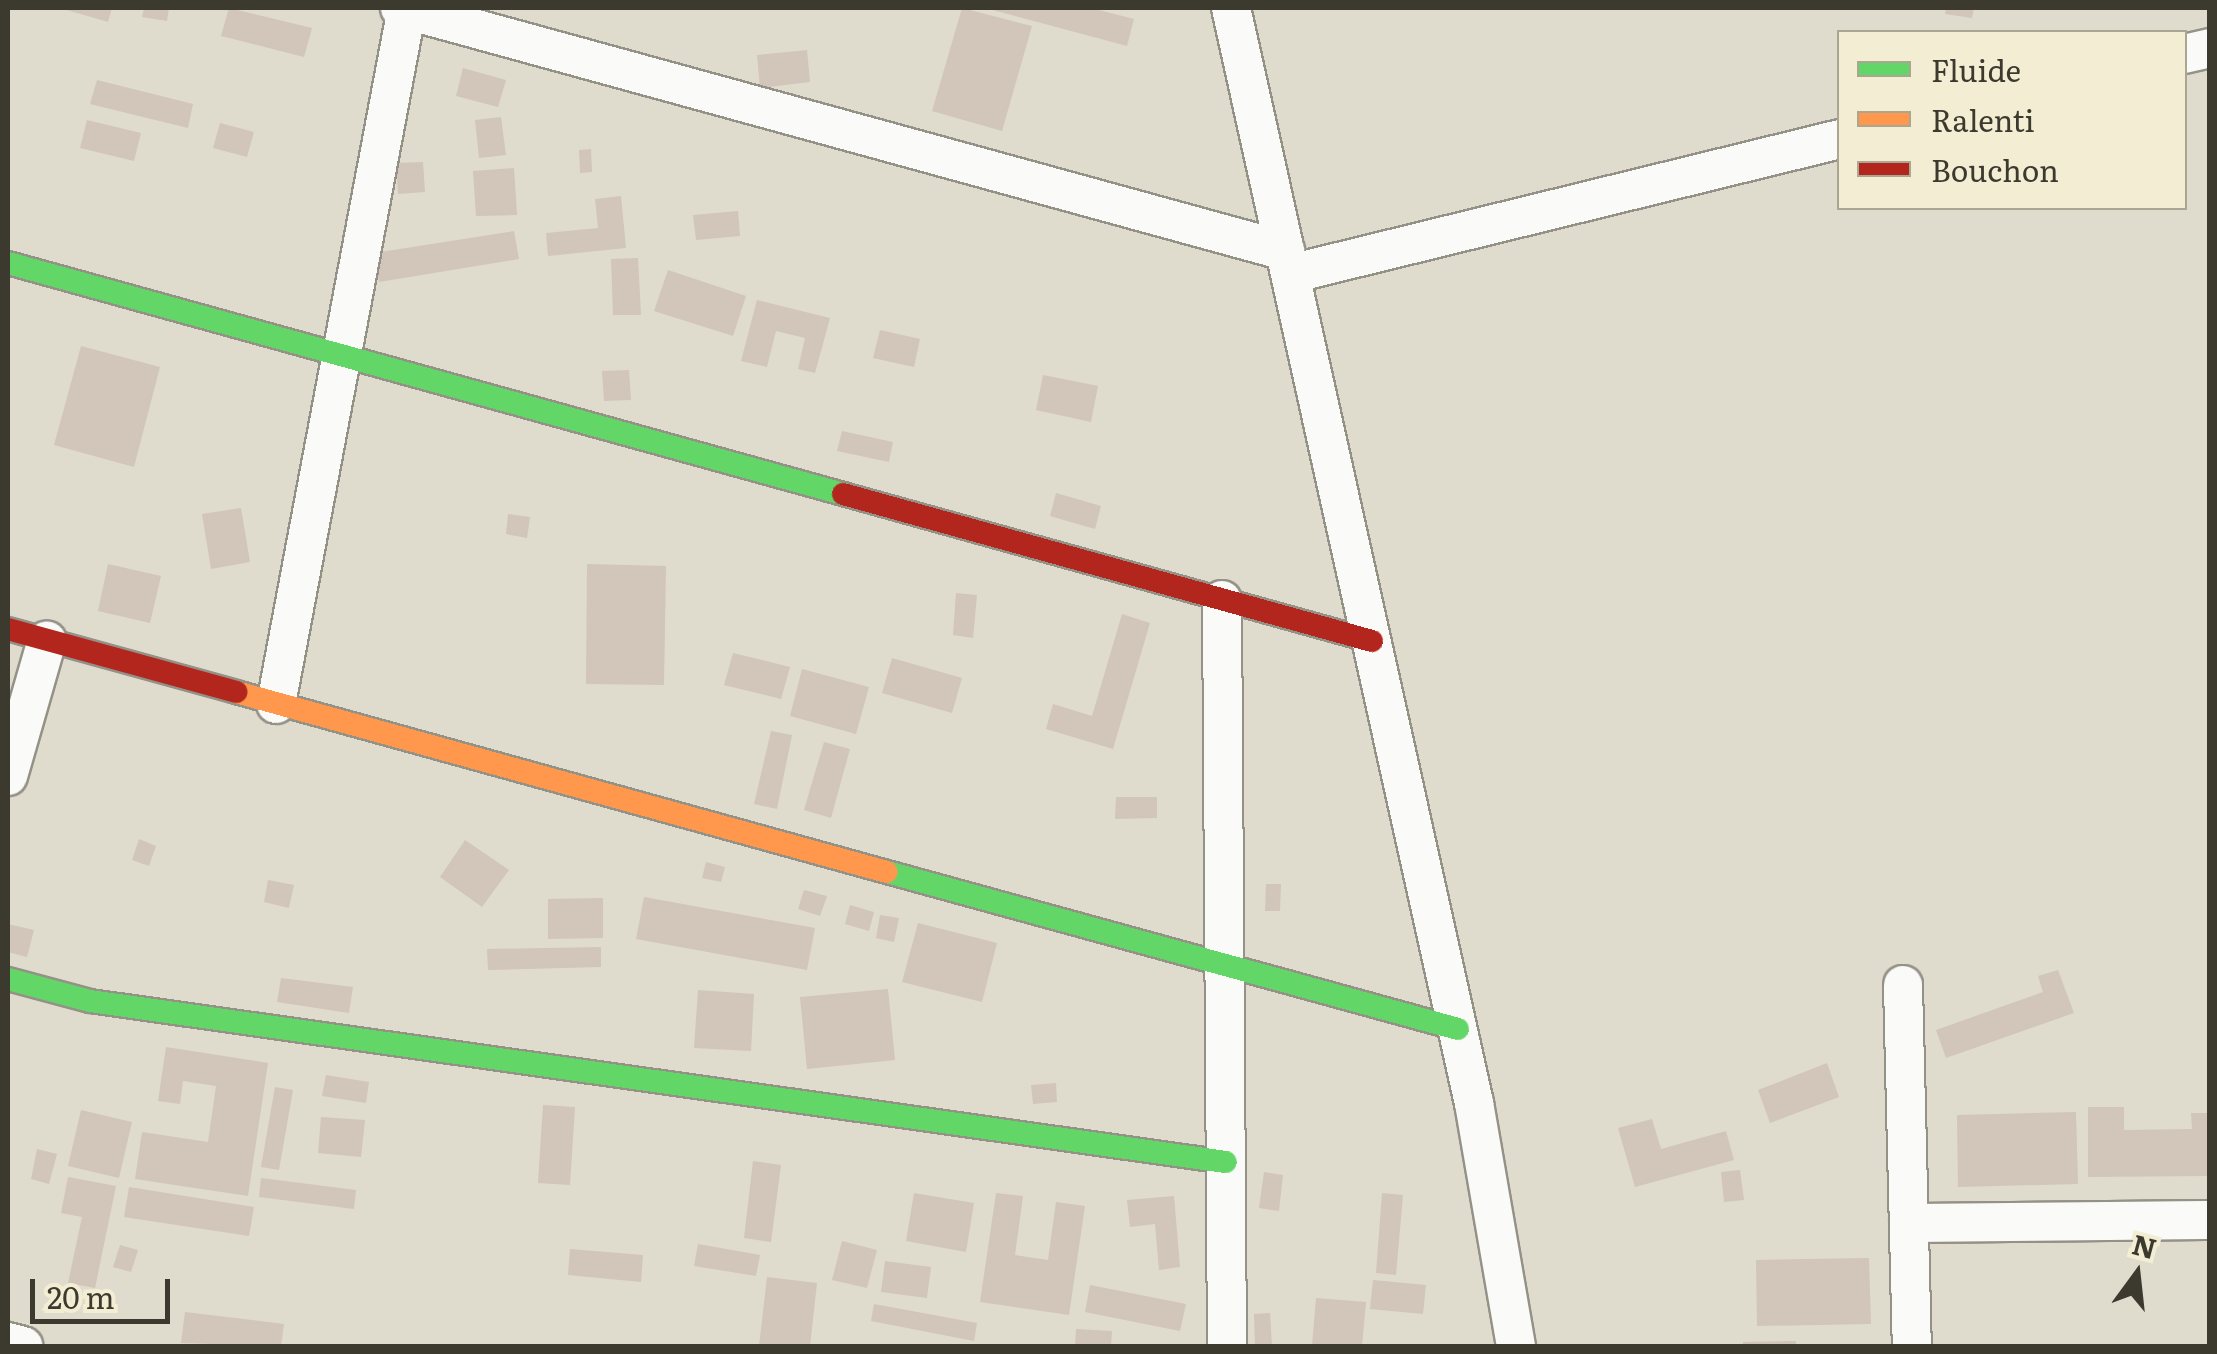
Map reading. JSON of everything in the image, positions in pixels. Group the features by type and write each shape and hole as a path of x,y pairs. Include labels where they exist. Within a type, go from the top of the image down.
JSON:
{"street":[{"path":"276,704 405,8 1287,262 1837,139"},
{"path":"1231,8 1458,1029 1516,1346"},
{"path":"8,263 1372,641"},
{"path":"1222,600 1227,1346"},
{"path":"8,629 1458,1029"},
{"path":"8,776 48,640"},
{"path":"8,979 90,1001 1226,1162"},
{"path":"1903,985 1912,1346"},
{"path":"1909,1223 2210,1220"},
{"path":"8,1342 23,1346"}],"building":[{"path":"60,8 112,8 108,22"},
{"path":"144,8 169,8 167,21 142,17"},
{"path":"229,8 312,28 304,57 221,36"},
{"path":"962,8 1032,26 1002,131 932,111"},
{"path":"1091,8 1134,19 1127,46 989,9"},
{"path":"1946,8 1974,8 1972,18 1945,14"},
{"path":"807,50 810,82 760,88 757,55"},
{"path":"463,68 506,80 498,107 456,96"},
{"path":"97,80 193,104 188,128 90,104"},
{"path":"501,117 506,155 479,158 475,120"},
{"path":"87,120 141,133 134,161 80,148"},
{"path":"220,123 254,132 247,157 213,148"},
{"path":"591,149 592,172 580,173 579,150"},
{"path":"423,162 425,192 398,194 396,163"},
{"path":"514,168 517,215 476,216 473,171"},
{"path":"621,196 626,248 548,256 546,233 598,228 595,199"},
{"path":"738,211 740,236 696,240 693,215"},
{"path":"514,231 519,259 379,282 374,253"},
{"path":"638,258 641,315 613,315 611,259"},
{"path":"668,270 746,296 733,336 654,311"},
{"path":"757,300 830,318 815,373 798,369 805,338 776,331 767,367 741,361"},
{"path":"880,330 920,339 914,367 873,358"},
{"path":"81,346 160,367 134,467 54,445"},
{"path":"629,370 631,400 604,401 602,371"},
{"path":"1043,375 1098,386 1091,422 1036,410"},
{"path":"842,431 893,442 889,462 837,451"},
{"path":"1056,493 1101,506 1095,529 1050,516"},
{"path":"241,508 250,562 211,569 202,514"},
{"path":"508,514 530,517 527,538 506,534"},
{"path":"108,564 161,576 150,623 98,611"},
{"path":"587,564 666,566 664,685 586,684"},
{"path":"956,593 977,595 973,638 953,635"},
{"path":"1122,614 1150,623 1113,749 1046,729 1053,704 1092,716"},
{"path":"733,653 790,667 781,699 724,685"},
{"path":"892,658 962,678 952,713 882,693"},
{"path":"802,669 869,687 856,734 790,716"},
{"path":"771,731 792,735 777,809 754,804"},
{"path":"824,742 850,749 831,818 804,810"},
{"path":"1116,797 1157,797 1157,818 1115,819"},
{"path":"139,839 156,846 149,866 132,860"},
{"path":"465,840 509,870 482,907 440,877"},
{"path":"706,862 725,867 721,882 702,878"},
{"path":"268,880 294,885 289,908 264,902"},
{"path":"1266,884 1281,884 1280,911 1265,911"},
{"path":"804,890 827,896 820,916 798,909"},
{"path":"644,897 815,928 807,970 636,939"},
{"path":"603,898 603,938 548,939 548,899"},
{"path":"850,905 874,912 869,931 845,924"},
{"path":"880,915 899,918 894,942 876,938"},
{"path":"918,923 997,943 982,1002 902,982"},
{"path":"8,924 34,930 27,957 8,952"},
{"path":"601,947 601,967 488,970 487,949"},
{"path":"2058,970 2074,1013 1946,1058 1936,1030 2043,992 2038,976"},
{"path":"281,978 353,987 349,1013 277,1002"},
{"path":"888,989 895,1060 807,1069 800,997"},
{"path":"698,990 754,994 751,1051 694,1048"},
{"path":"166,1047 268,1063 248,1196 135,1179 142,1132 208,1142 216,1086 183,1081 180,1104 158,1101"},
{"path":"1827,1063 1839,1097 1770,1123 1758,1090"},
{"path":"326,1075 369,1082 366,1103 322,1096"},
{"path":"1056,1083 1057,1102 1033,1104 1031,1085"},
{"path":"275,1087 293,1090 279,1170 261,1167"},
{"path":"543,1105 575,1107 570,1185 538,1183"},
{"path":"2088,1107 2124,1107 2124,1130 2192,1129 2191,1113 2210,1113 2210,1176 2088,1177"},
{"path":"81,1110 132,1122 119,1178 68,1166"},
{"path":"2076,1112 2078,1184 1958,1187 1957,1115"},
{"path":"321,1117 365,1120 361,1157 318,1153"},
{"path":"1652,1119 1661,1149 1726,1131 1734,1160 1635,1187 1618,1128"},
{"path":"37,1149 57,1154 49,1184 31,1179"},
{"path":"753,1161 781,1165 771,1242 744,1238"},
{"path":"1740,1170 1744,1200 1724,1202 1721,1172"},
{"path":"1264,1172 1283,1175 1279,1211 1259,1208"},
{"path":"68,1177 116,1186 95,1288 68,1283 82,1217 61,1213"},
{"path":"261,1178 356,1190 354,1209 259,1197"},
{"path":"129,1187 254,1207 249,1236 124,1217"},
{"path":"914,1193 974,1203 966,1252 906,1241"},
{"path":"996,1193 1023,1196 1015,1255 1048,1260 1056,1202 1085,1206 1069,1315 980,1302"},
{"path":"1382,1193 1403,1195 1396,1275 1376,1273"},
{"path":"1174,1196 1180,1267 1159,1270 1155,1224 1130,1227 1127,1200"},
{"path":"842,1241 877,1250 867,1288 832,1280"},
{"path":"698,1244 760,1255 756,1276 694,1266"},
{"path":"120,1245 138,1250 131,1272 113,1267"},
{"path":"570,1249 643,1255 641,1282 568,1275"},
{"path":"1869,1258 1871,1324 1757,1326 1756,1260"},
{"path":"885,1261 931,1267 927,1298 881,1292"},
{"path":"767,1277 817,1283 810,1346 759,1346"},
{"path":"1373,1280 1426,1285 1423,1314 1370,1309"},
{"path":"1090,1285 1186,1304 1180,1331 1085,1312"},
{"path":"1316,1298 1366,1302 1362,1346 1312,1346"},
{"path":"874,1304 977,1323 974,1341 871,1321"},
{"path":"185,1312 284,1324 281,1346 181,1343"},
{"path":"1270,1313 1272,1346 1255,1346 1254,1314"},
{"path":"1076,1329 1112,1331 1111,1346 1075,1346"},
{"path":"1796,1341 1796,1346 1743,1346 1743,1342"}],"traffic: fast":[{"path":"8,263 843,494"},
{"path":"887,872 1458,1029"},
{"path":"8,979 90,1001 1226,1162"}],"traffic: slow":[{"path":"236,692 887,872"}],"traffic: jam":[{"path":"843,494 1372,641"},
{"path":"8,629 236,692"}]}
